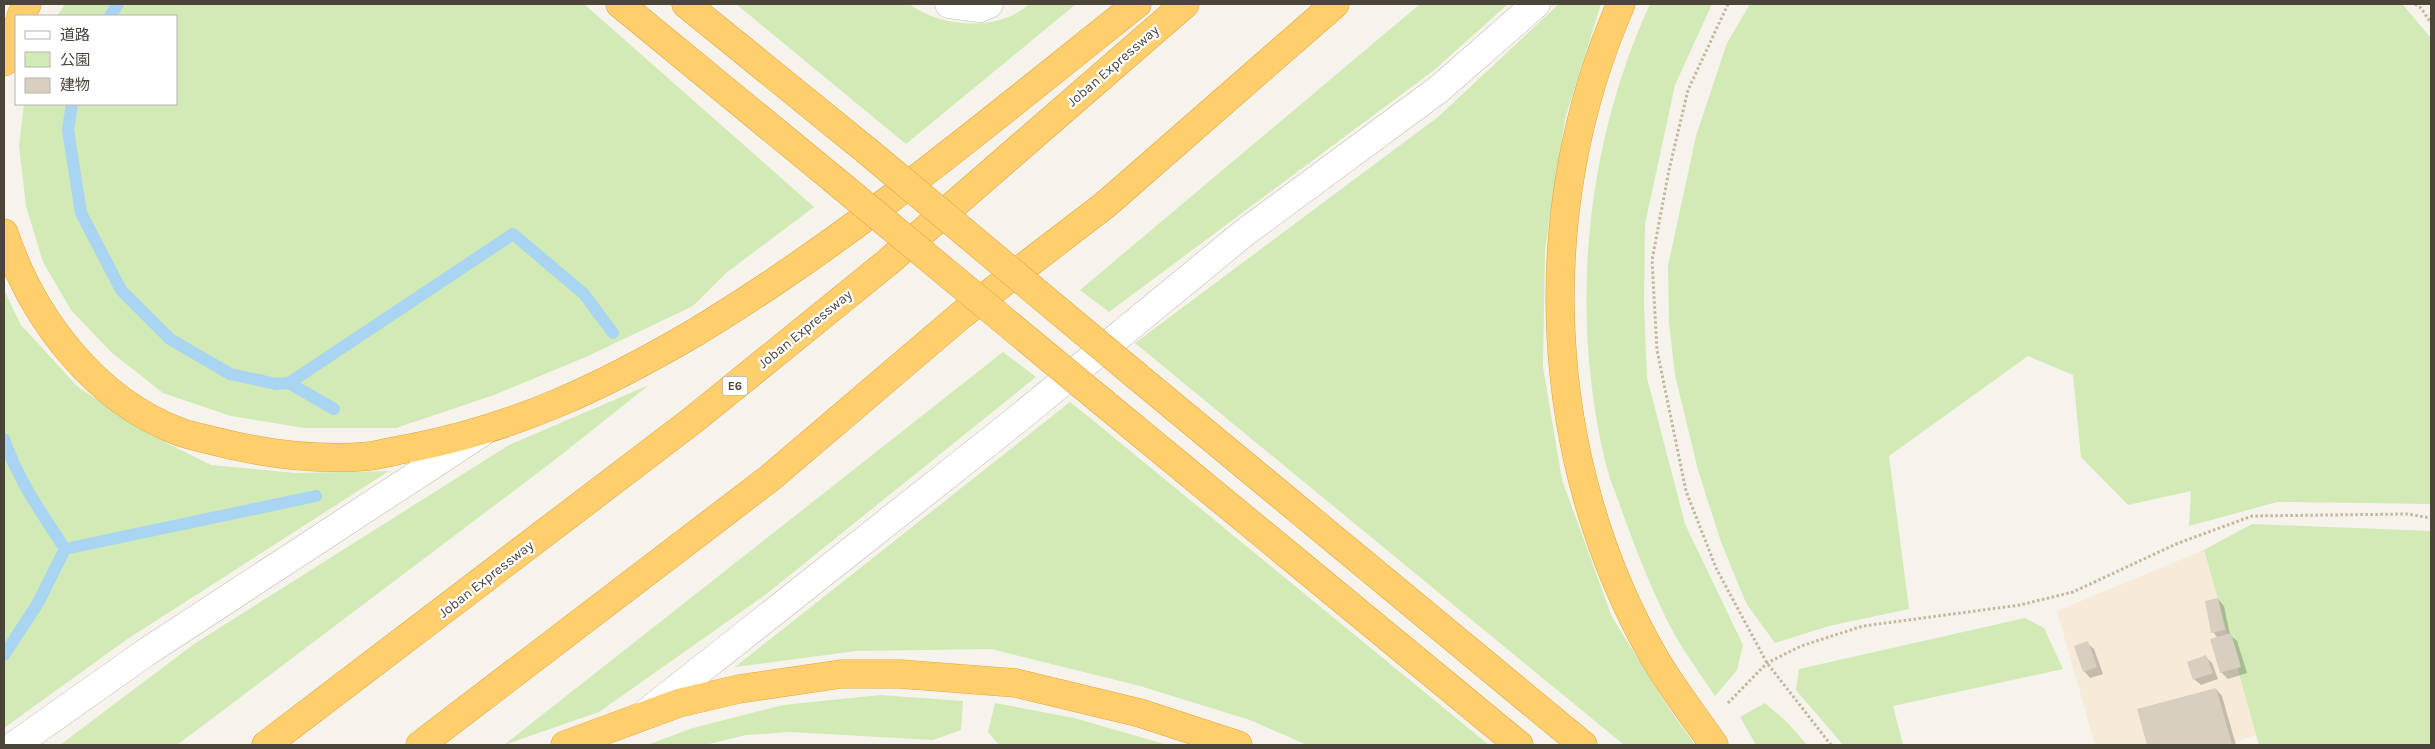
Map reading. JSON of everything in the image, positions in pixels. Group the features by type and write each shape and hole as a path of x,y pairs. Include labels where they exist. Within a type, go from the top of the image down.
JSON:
{"highway":[{"path":"22,15 28,4"},
{"path":"620,4 1519,745"},
{"path":"686,4 866,150 1583,745"},
{"path":"4,233 20,276 42,314 70,352 101,385 139,412 180,432 272,455 318,457 370,456 483,431 598,387 647,360 757,295 854,228 1137,4"},
{"name":"Joban Expressway","path":"266,745 693,420 888,262 1185,4"},
{"path":"420,745 770,478 960,316 1105,205 1335,4"},
{"path":"1621,4 1602,47 1591,85 1573,155 1567,198 1562,249 1560,302 1561,347 1566,401 1574,447 1589,503 1606,553 1654,657 1714,745"},
{"path":"4,62 15,31"},
{"path":"565,745 643,715 688,701 789,680 842,674 900,674 1016,683 1140,713 1238,745"}],"street":[{"path":"949,4 980,8 989,4"},
{"path":"643,715 1014,422 1244,234 1439,89 1536,4"},
{"path":"15,745 145,653 483,431"}],"path":[{"path":"1728,4 1688,90 1669,170 1652,260 1656,340 1686,491 1716,568 1767,663 1831,745"},
{"path":"2415,4 2431,22"},
{"path":"1728,703 1767,663 1801,646 1863,626 2020,605 2073,592 2176,544 2252,516 2407,514 2431,518"}],"shaded area":[{"path":"2204,550 2256,735 2226,745 2095,745 2057,611"}],"green space":[{"path":"65,4 584,4 814,207 726,273 693,306 588,356 494,395 396,428 304,428 231,416 163,393 111,352 71,310 43,262 26,206 19,146 24,105 178,105 178,15 58,15"},
{"path":"736,4 909,4 937,18 954,22 987,23 1017,13 1029,4 1076,4 906,144"},
{"path":"1420,4 1508,4 1433,71 1109,312 1080,290"},
{"path":"1559,4 1601,4 1565,119 1545,250 1543,367 1562,480 1612,617 1666,704 1695,745 1624,745 1135,343 1438,117"},
{"path":"1650,4 1712,4 1675,85 1645,224 1644,305 1647,378 1685,524 1743,645 1737,670 1715,696 1680,644 1663,612 1613,487 1606,465 1595,407 1588,349 1587,290 1590,231 1598,172 1610,115 1628,58"},
{"path":"1750,4 2403,5 2431,38 2431,504 2277,502 2189,526 2191,491 2128,505 2081,457 2073,375 2028,356 1889,456 1909,609 1829,626 1775,643 1746,603 1721,542 1698,470 1675,375 1669,323 1668,266 1696,136 1727,43"},
{"path":"4,290 21,325 77,386 141,430 211,465 295,473 389,471 126,640 4,728"},
{"path":"1003,352 1036,377 765,595 599,712 504,745"},
{"path":"649,385 556,459 177,745 60,745 194,644 509,445"},
{"path":"1070,402 1489,745 1307,745 1250,720 1140,686 991,649 856,651 735,667"},
{"path":"2252,524 2431,531 2431,745 2259,745 2204,550"},
{"path":"2025,618 2044,628 2063,669 1893,706 1903,745 1843,745 1796,690 1799,669"},
{"path":"880,695 963,701 961,730 933,740 789,732 746,735 705,745 647,745 693,728 783,705"},
{"path":"995,703 1074,718 1168,745 998,744 988,732"},
{"path":"1765,703 1788,723 1807,745 1756,745 1740,717"}],"building":[{"path":"2218,598 2225,630 2211,633 2205,601"},
{"path":"2231,633 2241,667 2220,673 2210,639"},
{"path":"2088,641 2097,667 2083,672 2074,646"},
{"path":"2206,655 2213,673 2193,680 2187,662"},
{"path":"2216,688 2232,744 2147,745 2137,709"}],"waterway":[{"path":"111,15 118,4"},
{"path":"72,105 68,130 81,213 121,290 170,339 230,374 276,384 289,383 513,234 584,294 613,333"},
{"path":"289,383 334,409"},
{"path":"4,439 23,482 65,549"},
{"path":"65,549 316,496"},
{"path":"4,655 38,603 65,549"}]}
